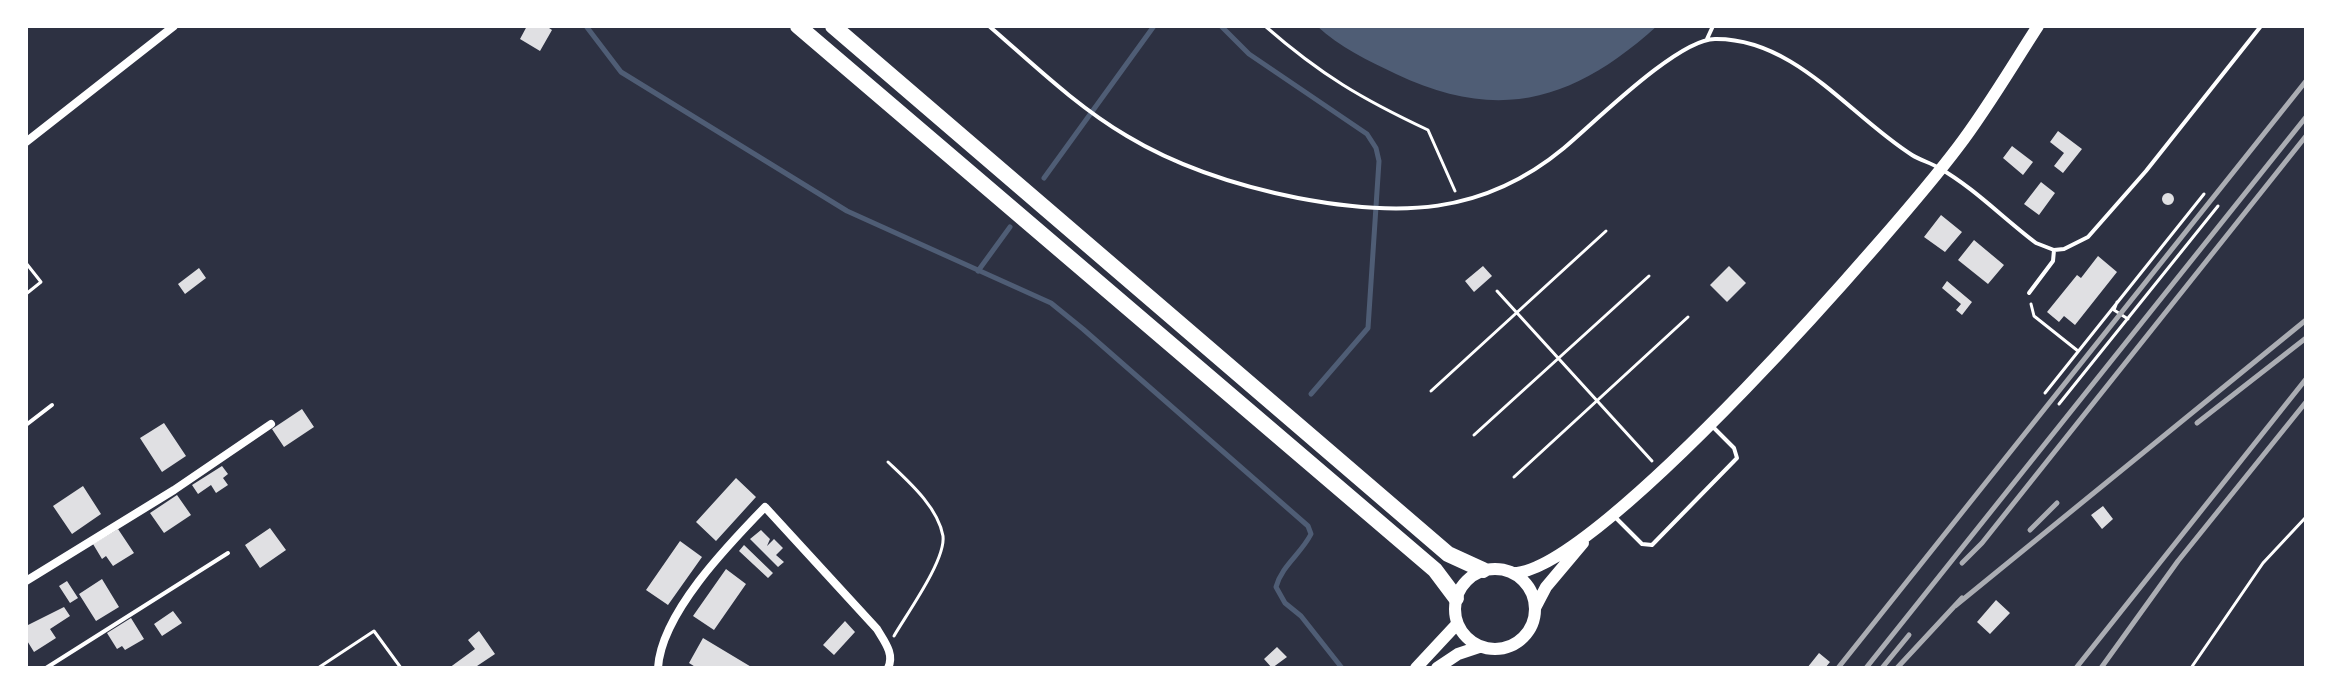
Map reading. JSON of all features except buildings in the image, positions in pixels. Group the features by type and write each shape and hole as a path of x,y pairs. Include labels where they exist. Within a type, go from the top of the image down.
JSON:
{"highway":[{"path":"798,26 1435,570 1456,598"},
{"path":"833,26 1448,554 1483,570"}],"main road":[{"path":"1479,647 1468,640 1457,624 1456,598 1466,581 1483,570 1527,572 1545,563 1613,515 1663,473 1711,425 1941,168 2038,26"},
{"path":"1437,668 1458,654 1479,647 1501,649 1522,639 1530,630 1535,608 1559,571 1601,524"},
{"path":"1513,573 1528,586 1535,608"},
{"path":"1416,668 1457,624"}],"street":[{"path":"26,142 174,26"},
{"path":"26,581 174,490 271,424"},
{"path":"658,668 660,652 680,613 721,553 765,507 877,629 888,646 891,662 888,668"}],"lane":[{"path":"989,26 1084,107 1145,147 1204,174 1286,196 1386,211 1460,202 1503,187 1536,168 1679,52 1707,39 1734,40 1776,55 1850,106 1911,155 1941,168 2036,243 2054,250 2076,244 2108,216 2261,26"},
{"path":"1707,39 1713,26"},
{"path":"2029,293 2053,261 2054,250"},
{"path":"26,425 52,405"},
{"path":"1613,515 1642,544 1652,545 1734,463 1734,448 1711,425"},
{"path":"46,668 228,553"}],"path":[{"path":"1265,26 1302,58 1358,97 1428,130 1460,202"},
{"path":"2045,393 2204,194"},
{"path":"2059,404 2218,206"},
{"path":"1431,391 1606,231"},
{"path":"26,263 41,282 26,294"},
{"path":"1474,435 1649,276"},
{"path":"1497,291 1663,473"},
{"path":"2029,293 2034,316 2078,351"},
{"path":"2117,302 2114,310 2128,319"},
{"path":"1514,477 1688,317"},
{"path":"888,462 927,505 943,536 942,548 929,576 888,646"},
{"path":"2191,668 2263,563 2306,517"},
{"path":"318,668 374,631 401,668"}],"water":[{"path":"1317,26 1657,26 1596,72 1565,87 1534,96 1502,100 1469,98 1433,89 1365,59"}],"waterway":[{"path":"586,26 621,72 847,211 1051,303 1083,329 1308,526 1311,534 1283,572 1276,587 1285,603 1301,616 1342,668"},
{"path":"1044,178 1154,26"},
{"path":"1221,26 1249,54 1367,134 1376,148 1379,161 1368,328 1311,394"},
{"path":"978,271 1010,227"}],"railway":[{"path":"1838,668 2306,81"},
{"path":"1866,668 2306,117"},
{"path":"1962,563 1982,543 2306,136"},
{"path":"1955,606 2306,320"},
{"path":"2197,423 2306,338"},
{"path":"2076,668 2306,379"},
{"path":"2101,668 2178,561 2306,402"},
{"path":"2030,530 2057,503"},
{"path":"1897,668 1962,598"},
{"path":"1882,668 1909,635"}]}
